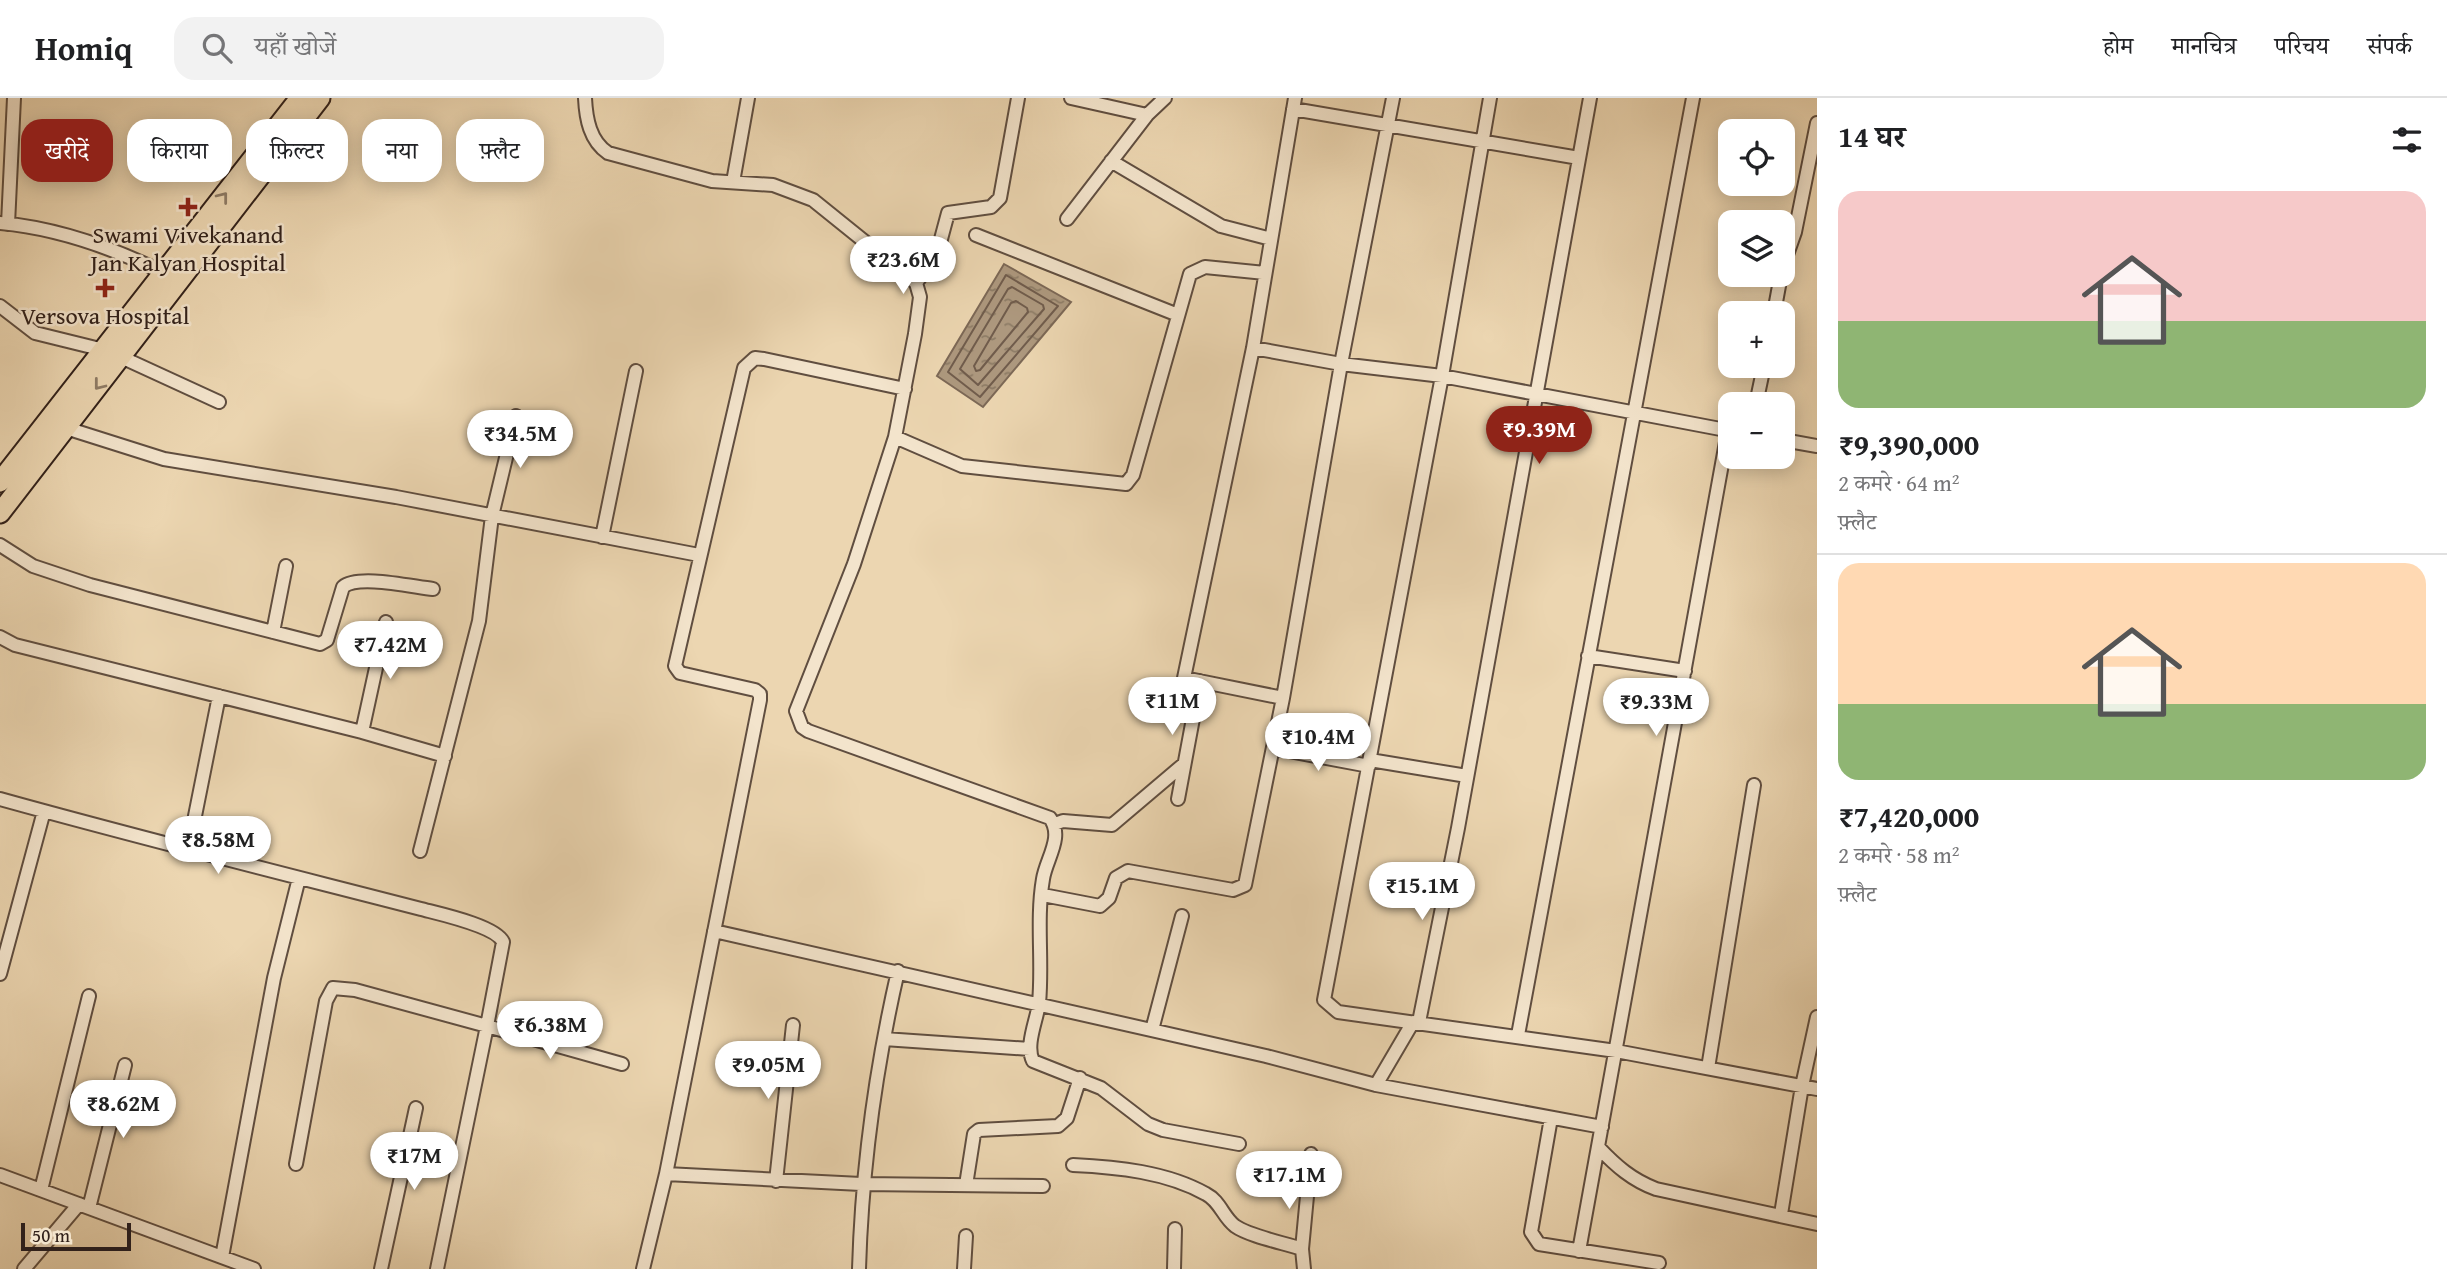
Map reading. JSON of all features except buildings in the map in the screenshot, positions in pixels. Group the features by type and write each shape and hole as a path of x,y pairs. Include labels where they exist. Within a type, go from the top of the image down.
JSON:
{"main road":[{"path":"0,513 66,428 164,273 300,98"},
{"path":"0,482 113,353 320,98"}],"street":[{"path":"13,98 4,223 101,246 164,273"},
{"path":"585,98 590,129 596,141 608,153 712,181 773,186 813,200 916,283 920,297 895,437 854,564 796,711 797,720 808,732 1050,818 1055,824 1055,840 1043,879 1039,1003 1031,1056 1037,1064 1101,1088 1148,1124 1163,1130 1239,1144"},
{"path":"733,182 748,98"},
{"path":"916,283 937,254 948,213 990,207 1000,198 1018,98"},
{"path":"1071,98 1147,115"},
{"path":"1067,219 1147,115 1165,98"},
{"path":"1042,895 1100,906 1109,898 1116,878 1128,871 1241,889 1248,877 1283,698 1341,364 1393,98"},
{"path":"1490,98 1441,376 1324,1000 1338,1012 1518,1035 1817,1089"},
{"path":"1376,1085 1416,1022 1466,776 1590,98"},
{"path":"1518,1035 1693,98"},
{"path":"1283,698 1184,678 1253,348 1294,104 1387,126 1483,139 1579,158"},
{"path":"1795,231 1811,184 1816,129"},
{"path":"1111,161 1222,226 1271,239"},
{"path":"976,235 1178,316"},
{"path":"895,437 962,466 1126,484 1133,475 1190,274 1205,267 1265,273"},
{"path":"0,306 35,333 113,353 219,402"},
{"path":"1253,348 1341,364 1441,376 1718,429"},
{"path":"643,1269 666,1174 760,694 755,690 677,671 676,660 699,555 748,362 764,359 905,389"},
{"path":"603,537 636,371"},
{"path":"420,851 479,621 492,516 516,416"},
{"path":"66,428 164,459 699,555"},
{"path":"1795,442 1817,446"},
{"path":"1579,1251 1722,469"},
{"path":"0,545 33,566 81,582 323,643 327,640 343,587 349,583 382,582 433,589"},
{"path":"273,632 286,566"},
{"path":"362,732 386,622"},
{"path":"0,636 15,645 362,732 445,756"},
{"path":"1588,656 1685,671"},
{"path":"1178,799 1200,681"},
{"path":"188,851 219,696"},
{"path":"1273,748 1466,776"},
{"path":"1055,824 1063,821 1112,825 1184,764"},
{"path":"1708,1068 1754,785"},
{"path":"0,799 188,851 447,916 495,933 503,942 437,1269"},
{"path":"0,974 44,811"},
{"path":"222,1257 274,978 299,878"},
{"path":"1152,1030 1182,916"},
{"path":"715,931 1039,1003 1376,1085 1602,1127"},
{"path":"859,1269 861,1184 884,1039 898,971"},
{"path":"296,1164 326,1001 333,988 355,990 622,1064"},
{"path":"41,1190 89,996"},
{"path":"1781,1214 1802,1086 1817,1017"},
{"path":"776,1181 793,1025"},
{"path":"884,1039 1030,1049"},
{"path":"24,1269 84,1206 125,1065"},
{"path":"966,1185 974,1134 979,1130 1058,1126 1067,1118 1080,1078"},
{"path":"381,1269 416,1108"},
{"path":"1551,1118 1531,1232 1539,1244 1659,1263"},
{"path":"1598,1147 1622,1171 1638,1182 1656,1189 1751,1212 1781,1214 1817,1224"},
{"path":"1304,1269 1302,1249 1311,1154"},
{"path":"1073,1165 1107,1166 1152,1175 1203,1192 1213,1198 1235,1226 1302,1249"},
{"path":"666,1174 861,1184 1044,1186"},
{"path":"0,1175 254,1269"},
{"path":"1174,1269 1175,1229"},
{"path":"964,1269 966,1236"}],"water":[{"path":"1004,264 1071,302 983,407 937,376"}],"place":[{"name":"Swami Vivekanand Jan Kalyan Hospital","path":"188,207"},
{"name":"Versova Hospital","path":"105,288"}]}
